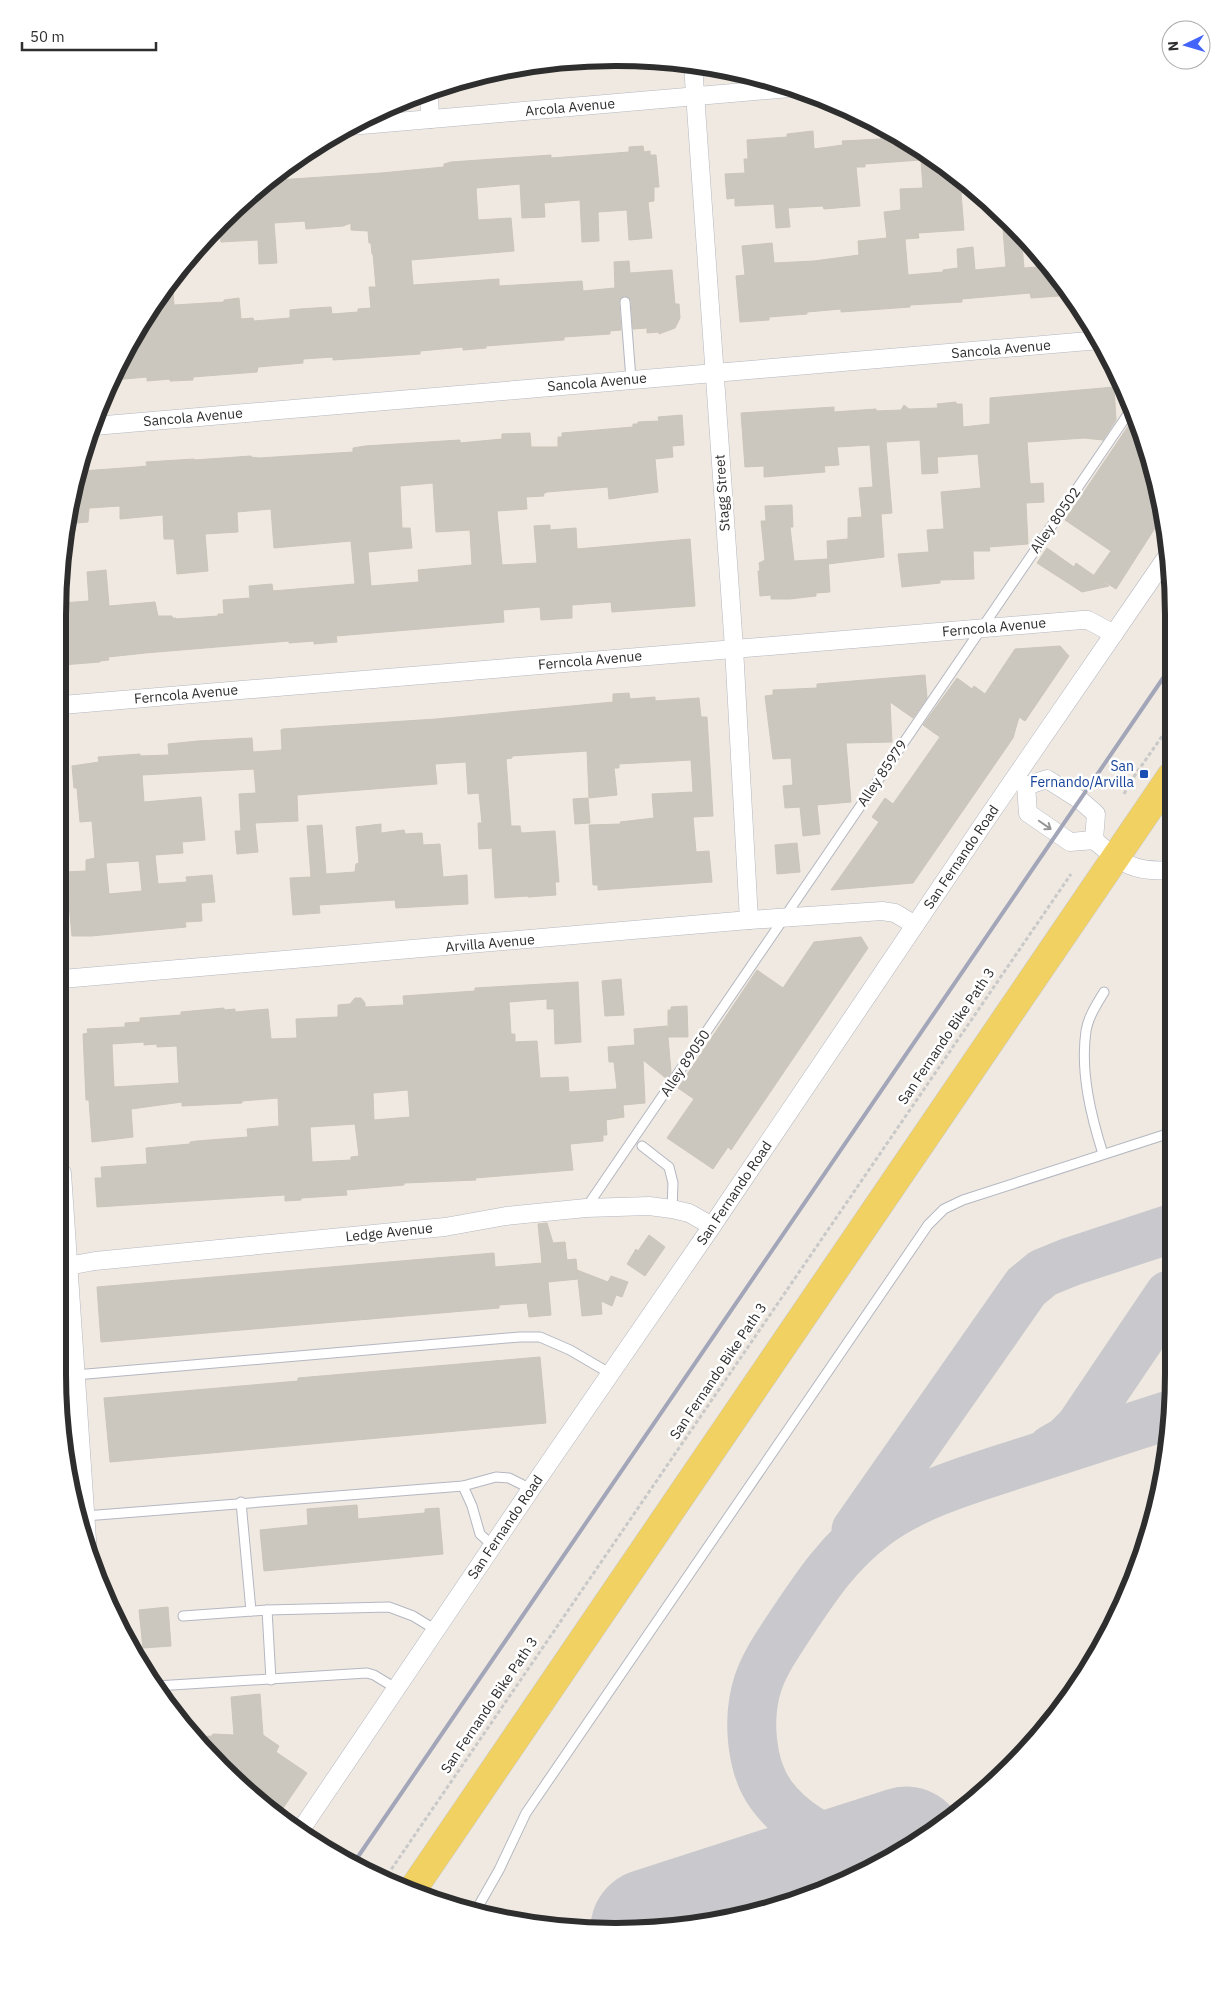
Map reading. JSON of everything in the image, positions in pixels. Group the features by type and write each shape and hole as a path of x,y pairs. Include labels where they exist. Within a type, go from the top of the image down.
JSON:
{"main road":[{"path":"416,1885 1165,786"}],"street":[{"name":"Stagg Street","path":"693,72 713,372 734,648 750,920"},
{"name":"Arcola Avenue","path":"371,124 773,89"},
{"path":"429,99 430,119"},
{"name":"Sancola Avenue","path":"100,425 1091,341"},
{"name":"San Fernando Road","path":"304,1825 915,925 1021,782 1114,634 1162,564"},
{"name":"Ferncola Avenue","path":"66,705 1082,620 1088,620 1114,634"},
{"path":"1094,840 1096,814 1080,800 1046,779 1021,782 1028,814 1070,842 1094,840 1116,859 1144,871 1165,870"},
{"name":"Arvilla Avenue","path":"66,979 750,920 882,911 896,913 915,925"},
{"name":"Ledge Avenue","path":"66,1267 95,1260 445,1227 506,1216 586,1208 649,1206 672,1209 689,1213 712,1226"},
{"path":"66,1278 75,1375 77,1481"}],"lane":[{"path":"625,302 631,379"},
{"name":"Alley 80502","path":"980,628 1127,415"},
{"name":"Alley 85979","path":"784,918 980,628"},
{"name":"Alley 89050","path":"586,1208 784,918"},
{"path":"1103,1154 1090,1103 1085,1061 1086,1030 1092,1013 1104,992"},
{"path":"479,1905 499,1870 526,1813 928,1225 944,1209 963,1200 1165,1135"},
{"path":"642,1146 669,1167 673,1183 672,1209"},
{"path":"75,1375 520,1337 540,1337 570,1350 611,1374"},
{"path":"85,1516 241,1502 463,1486 496,1477 509,1478 531,1489"},
{"path":"463,1486 472,1506 480,1534 493,1546"},
{"path":"241,1502 250,1611"},
{"path":"183,1616 268,1610 389,1607 414,1616 436,1630"},
{"path":"268,1610 271,1680"},
{"path":"164,1686 367,1673 374,1675 396,1689"}],"path":[{"path":"1124,794 1135,774 1165,732"},
{"name":"San Fernando Bike Path 3","path":"389,1873 1071,874"}],"building":[{"path":"813,131 814,149 843,145 842,141 881,139 881,135 921,159 965,193 961,193 964,230 918,233 919,238 905,239 908,275 943,272 943,270 958,268 957,249 973,247 975,270 1006,267 1003,226 1022,247 1024,268 1039,267 1059,292 1059,296 1031,298 1030,293 962,299 962,302 910,305 910,307 841,312 841,309 807,312 807,314 769,317 769,320 740,322 736,276 745,275 742,246 772,243 774,263 814,261 859,255 858,241 887,238 884,212 901,210 900,189 923,188 921,160 865,164 865,167 856,167 860,206 824,209 823,206 788,208 790,227 776,228 774,204 735,206 735,198 727,199 725,174 745,173 744,159 748,159 747,140 787,137 787,134"},
{"path":"643,146 644,152 650,151 650,155 656,155 659,187 654,187 654,201 648,202 652,238 629,240 627,210 598,212 599,241 582,242 580,200 544,203 545,217 522,218 520,184 476,188 478,220 511,218 514,251 411,260 413,285 499,279 499,286 582,281 583,291 615,288 614,262 629,261 630,273 672,270 675,304 679,304 680,318 675,328 659,334 659,332 647,333 647,328 633,329 631,301 628,297 624,296 619,302 621,330 610,331 610,334 564,337 564,340 486,346 486,348 463,350 463,347 420,351 420,354 333,360 333,357 303,359 303,363 258,367 257,372 193,377 193,380 147,381 147,377 120,379 140,341 173,291 174,305 224,302 224,300 239,298 241,319 253,318 254,321 290,318 290,310 299,309 331,307 332,314 358,312 358,309 371,308 369,287 376,287 371,243 369,243 368,231 351,230 351,223 343,226 306,229 305,221 274,223 277,263 259,264 258,240 221,242 221,234 227,227 281,180 444,167 444,164 451,162 551,155 551,158 629,152 629,147"},
{"path":"1114,387 1116,420 1103,440 1084,438 1027,442 1030,484 1043,483 1044,502 1026,503 1028,544 989,547 990,551 973,551 974,579 940,580 940,583 902,587 898,554 929,552 927,530 944,529 941,492 981,488 978,454 937,457 938,473 922,474 920,440 886,442 892,513 881,514 884,557 828,564 827,541 848,539 848,518 862,517 859,488 873,487 870,445 837,447 839,465 824,466 825,472 764,477 764,466 745,467 741,413 834,407 834,412 876,409 876,411 901,410 904,405 909,409 938,408 937,404 956,402 956,404 962,404 963,427 990,424 990,398"},
{"path":"682,415 684,445 672,446 673,457 655,459 658,492 609,499 608,487 547,492 543,494 544,496 526,497 527,509 497,511 502,565 537,563 534,526 550,525 550,530 576,528 577,549 690,539 695,606 612,612 611,602 572,605 572,618 541,620 540,607 503,610 504,622 336,636 337,642 314,644 314,641 289,643 289,641 145,653 108,657 109,660 100,662 66,665 66,603 89,601 87,572 106,570 109,606 155,602 158,616 172,616 172,618 176,619 224,614 223,600 250,598 249,586 272,584 273,591 355,584 351,541 274,548 271,509 237,512 238,532 205,534 208,571 177,574 174,539 164,539 163,515 120,519 120,506 89,508 88,522 74,523 86,471 147,466 146,462 353,452 353,448 365,446 460,440 460,443 502,439 502,434 530,433 531,447 558,447 558,437 562,437 562,433 633,427 633,424 638,424 638,422 659,421 658,417","holes":["433,483 436,532 470,530 472,565 418,570 419,582 371,586 368,552 412,548 410,528 402,528 400,486"]},
{"path":"1130,423 1146,473 1157,525 1116,589 1094,575 1111,551 1065,520"},
{"path":"792,505 793,527 790,527 794,561 828,559 830,592 816,593 816,596 790,599 771,599 771,595 760,596 758,571 760,571 759,563 765,560 761,521 766,521 765,506"},
{"path":"1047,548 1074,567 1076,563 1109,586 1082,592 1037,563"},
{"path":"1060,646 1069,656 1025,721 1019,717 1013,738 913,883 831,890 879,822 872,817 885,798 893,804 940,737 923,725 957,678 972,689 974,686 985,694 1015,649"},
{"path":"925,675 927,698 913,718 890,702 892,742 846,743 851,802 817,805 820,834 803,836 800,807 785,808 783,786 793,785 791,758 773,759 765,696 773,695 773,690 817,688 817,684"},
{"path":"629,693 630,699 655,697 655,701 699,698 701,717 707,717 713,816 693,817 696,852 709,851 712,882 598,890 598,885 593,885 589,825 621,824 620,822 654,818 652,794 693,792 691,760 619,764 619,768 614,768 617,795 589,798 587,751 512,756 512,758 506,759 511,826 520,826 521,833 555,831 559,882 555,882 556,895 495,898 492,848 479,849 478,823 482,823 479,793 468,794 466,762 435,764 437,784 297,795 298,821 255,823 258,852 237,854 235,831 241,831 239,794 256,793 254,769 142,775 144,802 201,797 205,840 182,842 183,853 155,855 158,884 187,882 186,877 212,875 215,902 201,903 202,921 185,922 186,927 72,936 66,872 86,871 86,860 95,858 92,821 80,822 77,788 74,788 72,766 99,762 98,757 140,754 140,756 169,755 168,744 198,741 252,738 253,752 282,750 281,730 283,729 436,719 613,702 613,694","holes":["139,861 142,891 109,894 106,863"]},
{"path":"588,798 590,823 575,824 573,799"},
{"path":"381,824 381,833 404,830 405,834 422,833 423,845 440,844 443,877 467,875 468,904 396,908 395,900 319,905 320,913 293,915 290,878 311,877 307,826 322,825 326,874 355,872 356,864 359,863 356,827"},
{"path":"797,843 800,872 777,874 775,845"},
{"path":"861,937 868,948 731,1150 728,1147 713,1169 667,1138 694,1099 678,1088 757,970 783,988 814,942"},
{"path":"621,979 624,1015 605,1016 602,981"},
{"path":"578,982 581,1042 555,1044 554,1009 547,1009 547,999 509,1002 511,1034 515,1034 515,1042 537,1041 540,1078 568,1077 569,1092 617,1089 614,1062 609,1062 608,1047 635,1045 634,1029 667,1026 671,1072 667,1079 643,1060 645,1103 623,1105 624,1117 606,1120 607,1135 603,1135 603,1141 570,1144 573,1170 475,1178 476,1180 404,1183 404,1185 346,1190 347,1195 301,1198 301,1200 285,1201 285,1195 97,1207 95,1178 102,1178 101,1167 147,1164 146,1148 248,1137 247,1129 279,1126 278,1098 242,1101 242,1103 182,1106 182,1102 131,1109 133,1137 92,1142 89,1100 86,1100 83,1034 88,1033 87,1029 125,1027 125,1023 140,1022 140,1018 181,1015 181,1012 224,1008 224,1010 235,1009 235,1012 268,1009 271,1039 297,1038 296,1019 338,1017 338,1005 350,1004 355,998 361,998 365,1003 365,1007 404,1005 403,996 475,991 475,988","holes":["144,1042 144,1045 157,1044 157,1047 177,1046 179,1083 114,1087 112,1044","408,1090 410,1117 374,1120 373,1093","355,1124 359,1156 351,1157 351,1160 312,1162 310,1127"]},
{"path":"687,1006 688,1037 668,1037 668,1010 671,1010 671,1007"},
{"path":"547,1223 553,1243 565,1242 567,1260 576,1259 578,1279 548,1282 551,1315 529,1317 527,1303 499,1305 499,1308 101,1342 97,1287 494,1253 495,1267 542,1263 538,1224"},
{"path":"649,1235 665,1247 645,1276 627,1264 636,1249 638,1251"},
{"path":"577,1270 608,1282 611,1276 628,1282 622,1297 616,1295 612,1306 601,1301 602,1314 582,1316"},
{"path":"540,1357 546,1423 110,1462 104,1398 298,1381 298,1378"},
{"path":"357,1505 358,1519 425,1513 425,1509 439,1508 443,1554 264,1571 260,1530 308,1525 307,1509"},
{"path":"168,1607 171,1646 143,1648 139,1610"},
{"path":"260,1694 263,1735 279,1746 276,1752 307,1773 282,1810 227,1762 203,1737 212,1736 213,1734 234,1735 231,1697"}],"taxiway":[{"path":"856,1530 1026,1287 1043,1273 1070,1262 1165,1231"},
{"path":"1052,1449 1066,1441 1080,1427 1165,1301"},
{"path":"894,1847 850,1847 829,1840 797,1821 772,1796 759,1771 755,1756 752,1711 758,1683 774,1651 811,1595 839,1558 861,1536 905,1506 958,1483 1163,1417"},
{"path":"837,1876 843,1871 874,1857"}],"runway":[{"path":"684,1918 875,1857"}],"railway":[{"path":"357,1858 1165,675"}],"place":[{"name":"San Fernando/Arvilla","path":"1144,774"}]}
